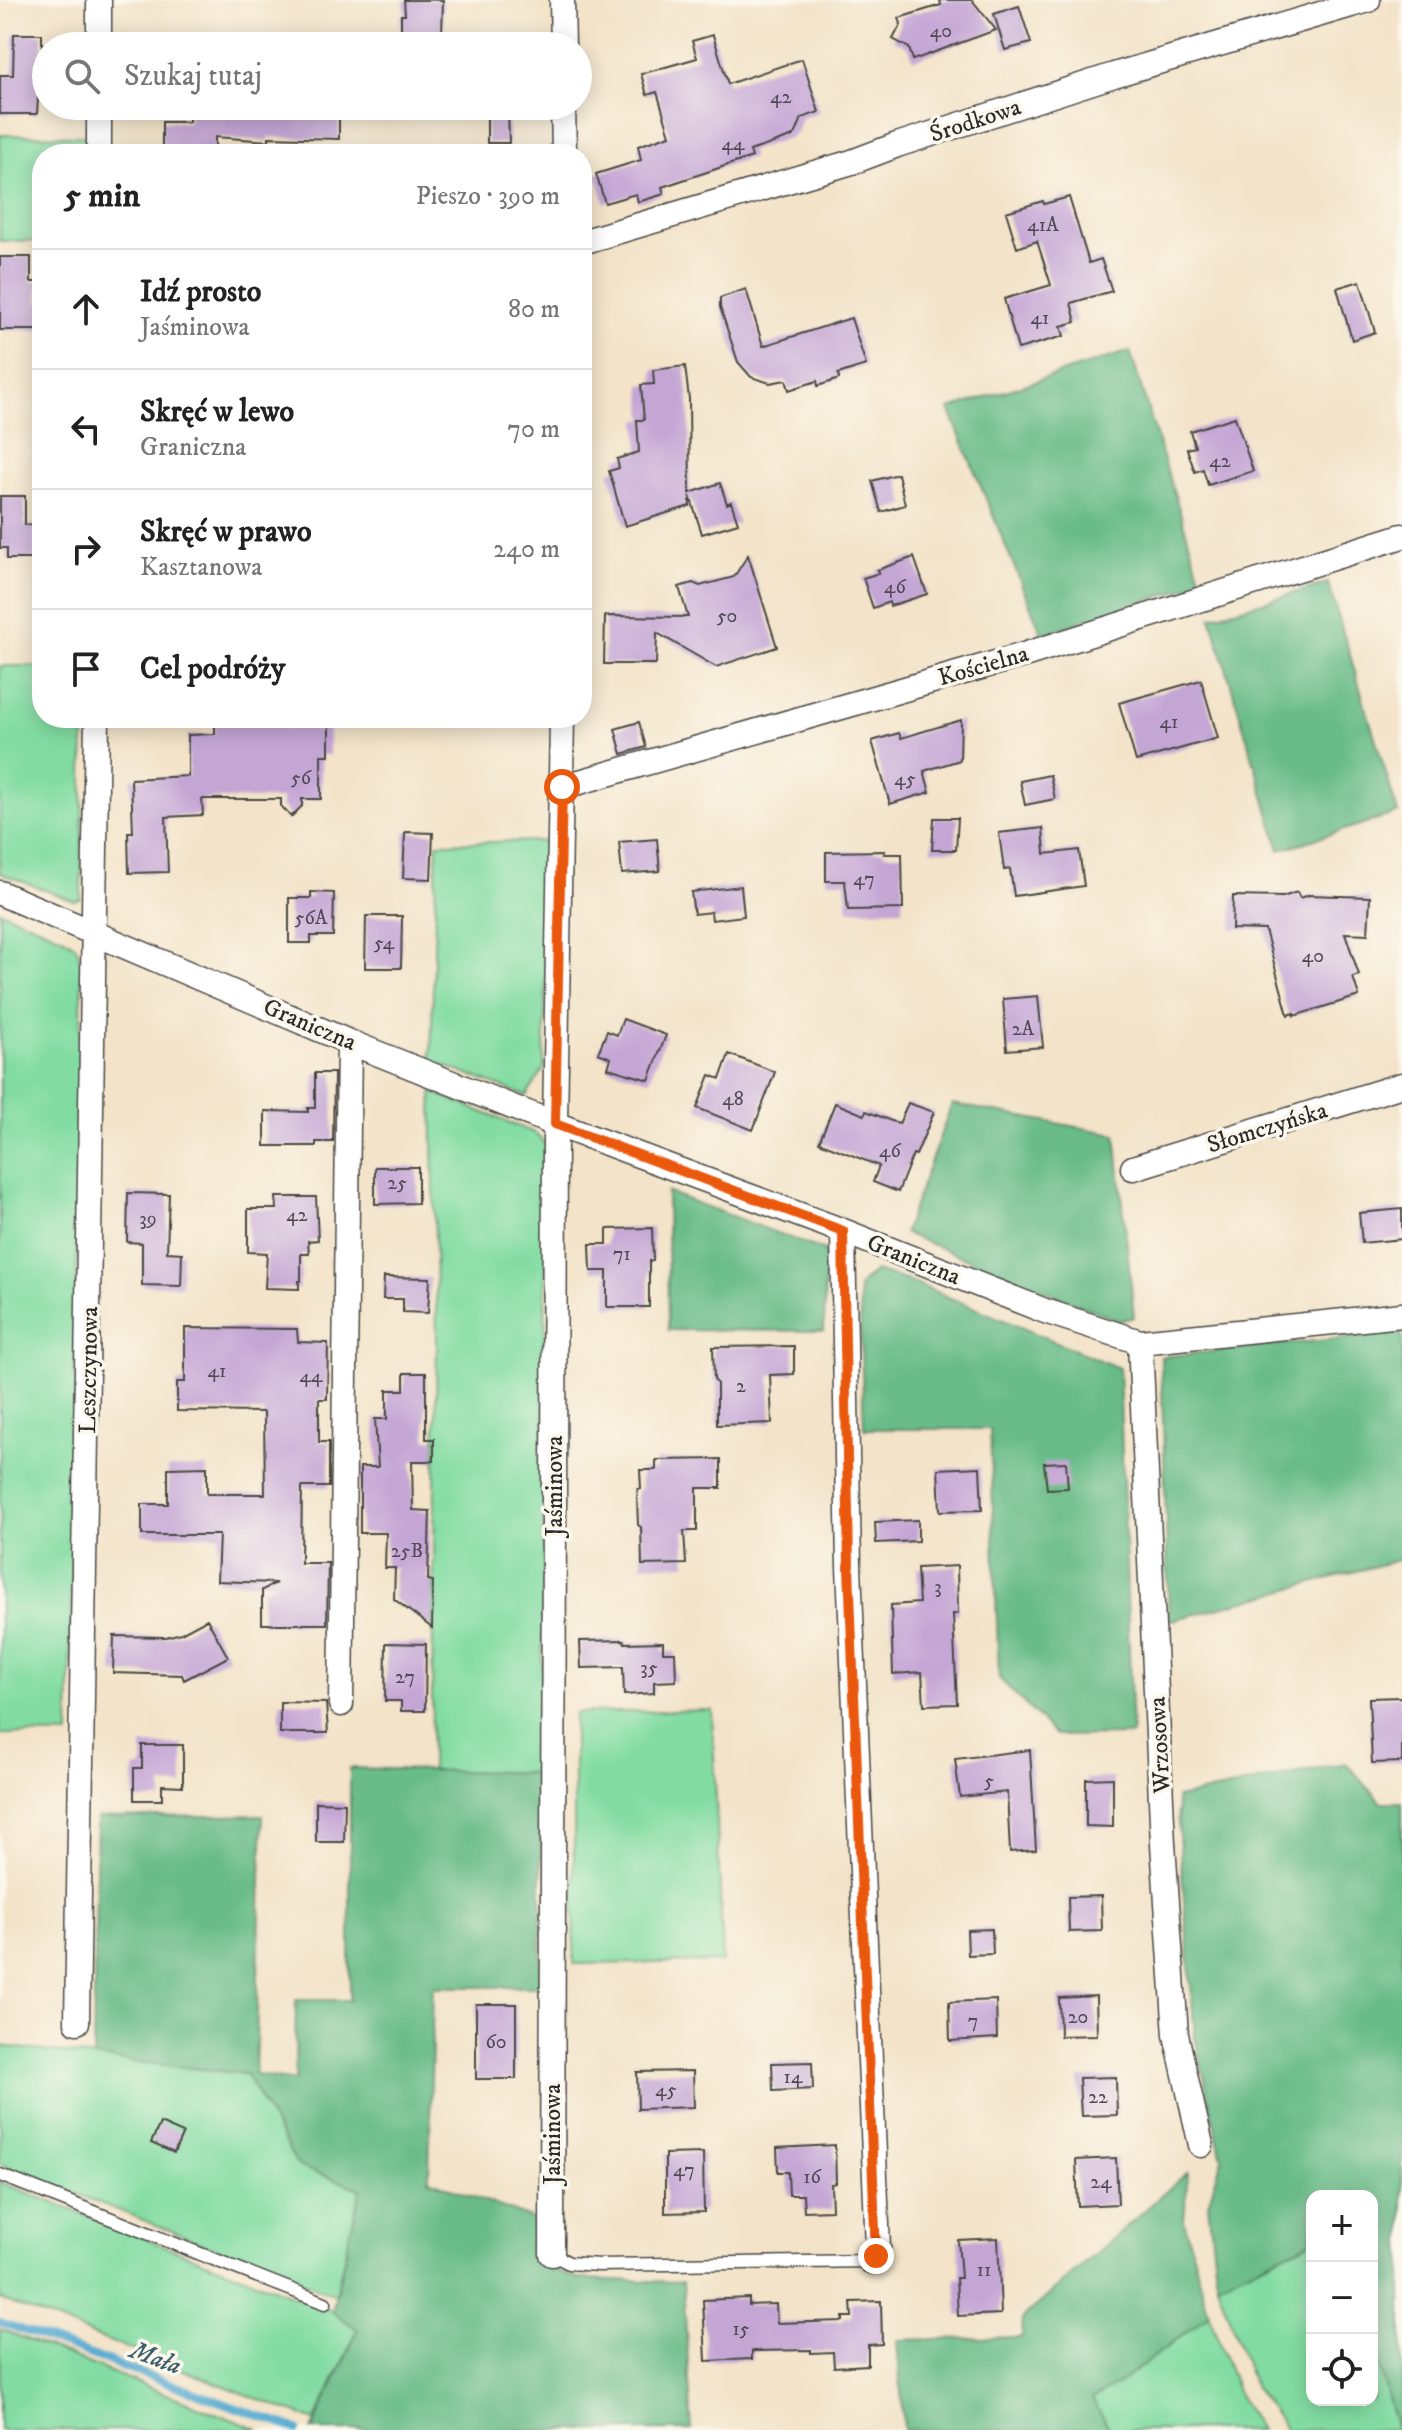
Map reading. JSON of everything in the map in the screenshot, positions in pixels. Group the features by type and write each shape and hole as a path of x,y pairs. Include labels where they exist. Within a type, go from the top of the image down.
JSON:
{"street":[{"path":"99,0 99,32"},
{"path":"562,0 563,32"},
{"name":"Środkowa","path":"592,239 852,162 1114,75 1368,0"},
{"path":"99,120 99,144"},
{"path":"563,120 564,144"},
{"name":"Kościelna","path":"562,787 1027,654 1402,536"},
{"name":"Leszczynowa","path":"77,2022 97,728"},
{"name":"Jaśminowa","path":"552,2254 555,1124 562,728"},
{"name":"Graniczna","path":"0,893 349,1042 555,1124 843,1231 1045,1311 1140,1342 1402,1315"},
{"path":"341,1704 349,1042"},
{"name":"Słomczyńska","path":"1133,1168 1402,1085"},
{"path":"843,1231 849,1567 878,2248 871,2261"},
{"name":"Wrzosowa","path":"1140,1342 1163,1844 1176,2035 1201,2145"}],"lane":[{"path":"0,2175 325,2303"},
{"path":"552,2254 569,2263 599,2265 871,2261"}],"green space":[{"path":"0,135 86,136 86,144 32,144 32,241 0,241"},
{"path":"1130,351 1202,583 1042,634 949,409"},
{"path":"1328,583 1398,813 1280,850 1211,617"},
{"path":"0,666 32,666 32,728 84,728 81,899 74,901 0,873"},
{"path":"548,841 544,1069 526,1096 431,1061 437,843"},
{"path":"0,911 64,938 76,946 82,963 69,1735 0,1734"},
{"path":"432,1092 535,1133 547,1146 541,1773 431,1772 437,1340"},
{"path":"952,1104 1116,1134 1134,1317 1119,1321 904,1233"},
{"path":"667,1192 825,1251 824,1331 668,1330"},
{"path":"875,1271 912,1282 1119,1368 1132,1735 1056,1736 999,1678 990,1429 864,1429 859,1286"},
{"path":"1402,1332 1402,1559 1169,1621 1161,1357"},
{"path":"712,1710 723,1962 574,1964 574,1713"},
{"path":"1346,1763 1381,1802 1402,1802 1402,2430 1397,2430 1378,2362 1378,2190 1306,2190 1306,2244 1217,2284 1208,2204 1222,2159 1195,2037 1176,1798"},
{"path":"350,1768 541,1773 541,1987 433,1987 429,2180 541,2222 540,2263 578,2279 683,2282 692,2430 312,2430 358,2330 332,2311 361,2189 298,2166 246,2074 93,2057 97,1818 263,1815 255,2075 295,2081 296,2000 350,2000"},
{"path":"0,2046 246,2074 298,2166 361,2189 335,2295 0,2164"},
{"path":"1188,2172 1184,2220 1209,2315 1118,2384 1092,2399 1110,2430 904,2430 897,2340 1022,2337 1023,2318"},
{"path":"0,2182 332,2311 358,2329 315,2421 0,2299"},
{"path":"1306,2244 1306,2406 1378,2406 1378,2362 1397,2430 1286,2430 1254,2386 1217,2284"},
{"path":"1209,2315 1239,2396 1260,2430 1110,2430 1092,2399 1118,2384"},
{"path":"0,2329 259,2430 0,2430"}],"building":[{"path":"404,0 443,0 442,32 401,32 401,15 405,15"},
{"path":"940,0 972,0 996,30 913,60 909,48 893,39 901,24 899,18 941,5"},
{"path":"1019,6 1031,43 1005,50 994,14"},
{"path":"14,34 32,34 32,114 0,114 0,75 13,75"},
{"path":"713,35 728,84 802,59 819,112 802,118 791,137 750,151 752,157 662,187 664,194 638,202 636,194 605,203 596,174 641,160 638,146 670,135 657,92 647,95 641,74 697,58 692,41"},
{"path":"339,120 339,139 269,137 269,141 215,137 215,144 162,144 162,122"},
{"path":"487,120 508,120 509,143 487,143"},
{"path":"1069,197 1089,263 1101,259 1112,291 1071,303 1076,322 1061,326 1064,336 1018,349 1004,299 1051,285 1037,241 1017,248 1006,212"},
{"path":"0,257 31,257 32,330 0,330"},
{"path":"1360,281 1375,332 1352,340 1337,288"},
{"path":"746,289 763,346 851,318 866,365 838,374 839,379 818,386 817,381 789,390 786,380 770,383 751,377 738,362 720,307 720,298"},
{"path":"685,366 689,399 690,493 720,483 738,523 702,534 690,496 690,506 625,526 609,471 619,468 617,459 639,452 637,420 644,420 641,385 654,384 653,370"},
{"path":"1235,417 1253,471 1208,485 1203,469 1195,472 1187,449 1195,447 1190,431"},
{"path":"898,474 905,505 881,512 872,481"},
{"path":"0,496 25,496 25,525 32,525 32,559 7,559 7,548 0,548"},
{"path":"748,555 777,647 716,667 657,633 656,664 604,664 605,616 688,617 679,587 693,583 700,586 734,577"},
{"path":"914,557 927,594 873,608 863,578"},
{"path":"1201,680 1218,738 1136,761 1119,703"},
{"path":"961,720 960,760 924,771 930,792 890,804 872,741 899,733 901,738"},
{"path":"639,722 646,747 622,754 615,729"},
{"path":"215,728 329,728 329,755 321,755 321,799 302,799 302,806 291,817 281,806 281,799 202,799 203,815 166,817 168,872 129,873 128,832 133,832 131,779 188,776 188,735 215,734"},
{"path":"1050,775 1055,799 1025,805 1020,781"},
{"path":"934,818 958,818 956,850 932,850"},
{"path":"1043,828 1045,854 1079,850 1084,886 1014,896 1010,869 1004,870 999,833"},
{"path":"405,832 433,833 431,879 403,878"},
{"path":"657,839 660,871 622,874 619,842"},
{"path":"885,851 884,854 902,854 903,909 848,910 845,881 826,881 826,852"},
{"path":"741,886 744,916 712,920 711,912 694,914 691,892"},
{"path":"311,892 334,893 333,936 311,936 311,943 289,943 289,898 311,898"},
{"path":"1297,892 1300,898 1308,895 1370,897 1368,934 1345,933 1359,975 1353,977 1359,996 1294,1016 1294,1013 1288,1015 1265,930 1232,929 1233,896 1283,897"},
{"path":"366,916 402,916 401,968 365,968"},
{"path":"1038,996 1043,1047 1007,1050 1003,999"},
{"path":"623,1019 666,1035 649,1080 608,1068 611,1058 598,1053 607,1031 617,1035"},
{"path":"729,1054 775,1072 753,1130 697,1108 710,1075 720,1079"},
{"path":"315,1073 334,1073 333,1142 316,1142 316,1146 265,1146 265,1111 308,1112 308,1108 315,1108"},
{"path":"835,1103 899,1124 908,1103 934,1112 898,1192 873,1182 879,1166 819,1142"},
{"path":"375,1167 418,1167 418,1203 375,1204"},
{"path":"128,1193 169,1194 167,1252 182,1253 181,1286 142,1285 142,1243 127,1242"},
{"path":"276,1197 316,1197 318,1240 308,1241 309,1254 301,1254 299,1289 265,1288 267,1253 248,1252 248,1209 277,1209"},
{"path":"1402,1209 1402,1239 1362,1243 1359,1213"},
{"path":"652,1228 649,1307 607,1307 607,1271 591,1271 590,1244 607,1244 607,1229"},
{"path":"384,1277 430,1278 428,1313 403,1312 403,1299 383,1299"},
{"path":"185,1328 297,1329 298,1342 328,1343 327,1399 319,1399 319,1442 329,1442 329,1487 302,1487 301,1563 328,1563 327,1624 262,1624 262,1590 276,1583 217,1581 219,1535 142,1535 142,1504 168,1504 168,1468 207,1467 207,1494 265,1494 264,1412 177,1411 177,1382 185,1382"},
{"path":"794,1346 794,1374 770,1375 772,1423 717,1425 713,1347"},
{"path":"404,1373 426,1373 426,1439 434,1439 434,1461 412,1461 413,1510 430,1511 428,1580 433,1581 432,1628 394,1599 395,1568 385,1568 386,1533 360,1533 360,1467 378,1467 375,1419 387,1419 387,1390 404,1390"},
{"path":"721,1459 721,1488 697,1488 697,1531 684,1531 686,1564 642,1565 637,1498 638,1489 641,1489 640,1470 656,1470 656,1460"},
{"path":"1066,1462 1068,1488 1047,1489 1044,1463"},
{"path":"980,1467 982,1510 940,1511 938,1469"},
{"path":"918,1520 918,1541 876,1543 875,1522"},
{"path":"957,1566 958,1614 953,1614 957,1704 924,1705 922,1672 893,1674 891,1605 919,1603 917,1568"},
{"path":"207,1619 228,1657 184,1680 182,1675 113,1673 114,1636 166,1637"},
{"path":"624,1640 625,1643 663,1642 663,1652 675,1652 676,1681 654,1682 654,1693 624,1695 623,1667 581,1668 580,1641"},
{"path":"386,1643 426,1644 425,1711 401,1711 401,1701 385,1701"},
{"path":"1402,1697 1402,1762 1372,1763 1369,1698"},
{"path":"280,1702 326,1703 328,1733 280,1733"},
{"path":"142,1745 183,1745 183,1786 162,1785 162,1800 134,1800 134,1768 142,1768"},
{"path":"1030,1750 1036,1850 1010,1852 1007,1792 960,1797 955,1759"},
{"path":"1113,1778 1113,1827 1086,1826 1086,1779"},
{"path":"316,1802 345,1803 344,1842 316,1842"},
{"path":"1101,1896 1102,1931 1069,1932 1068,1897"},
{"path":"992,1929 993,1954 968,1955 967,1930"},
{"path":"1096,1996 1097,2035 1060,2036 1059,1998"},
{"path":"996,2000 997,2038 950,2041 949,2002"},
{"path":"476,2004 516,2004 516,2079 476,2079"},
{"path":"812,2062 813,2089 773,2091 772,2063"},
{"path":"693,2071 694,2107 638,2109 637,2072"},
{"path":"1116,2077 1117,2115 1081,2116 1079,2078"},
{"path":"160,2123 183,2133 174,2153 151,2143"},
{"path":"835,2145 836,2183 831,2184 832,2210 804,2211 803,2195 789,2195 788,2172 778,2172 777,2148"},
{"path":"703,2153 704,2212 665,2213 665,2154"},
{"path":"1116,2158 1118,2204 1078,2206 1076,2160"},
{"path":"998,2238 1001,2314 958,2316 956,2278 961,2278 958,2240"},
{"path":"749,2298 749,2305 776,2304 777,2323 843,2321 843,2317 852,2317 851,2302 881,2301 882,2344 868,2345 868,2365 834,2367 833,2352 811,2353 811,2350 752,2351 752,2359 706,2361 703,2300"}],"waterway":[{"name":"Mała","path":"0,2322 298,2430"}],"route":[{"path":"562,787 555,1124 843,1231 849,1567 876,2256"}]}
